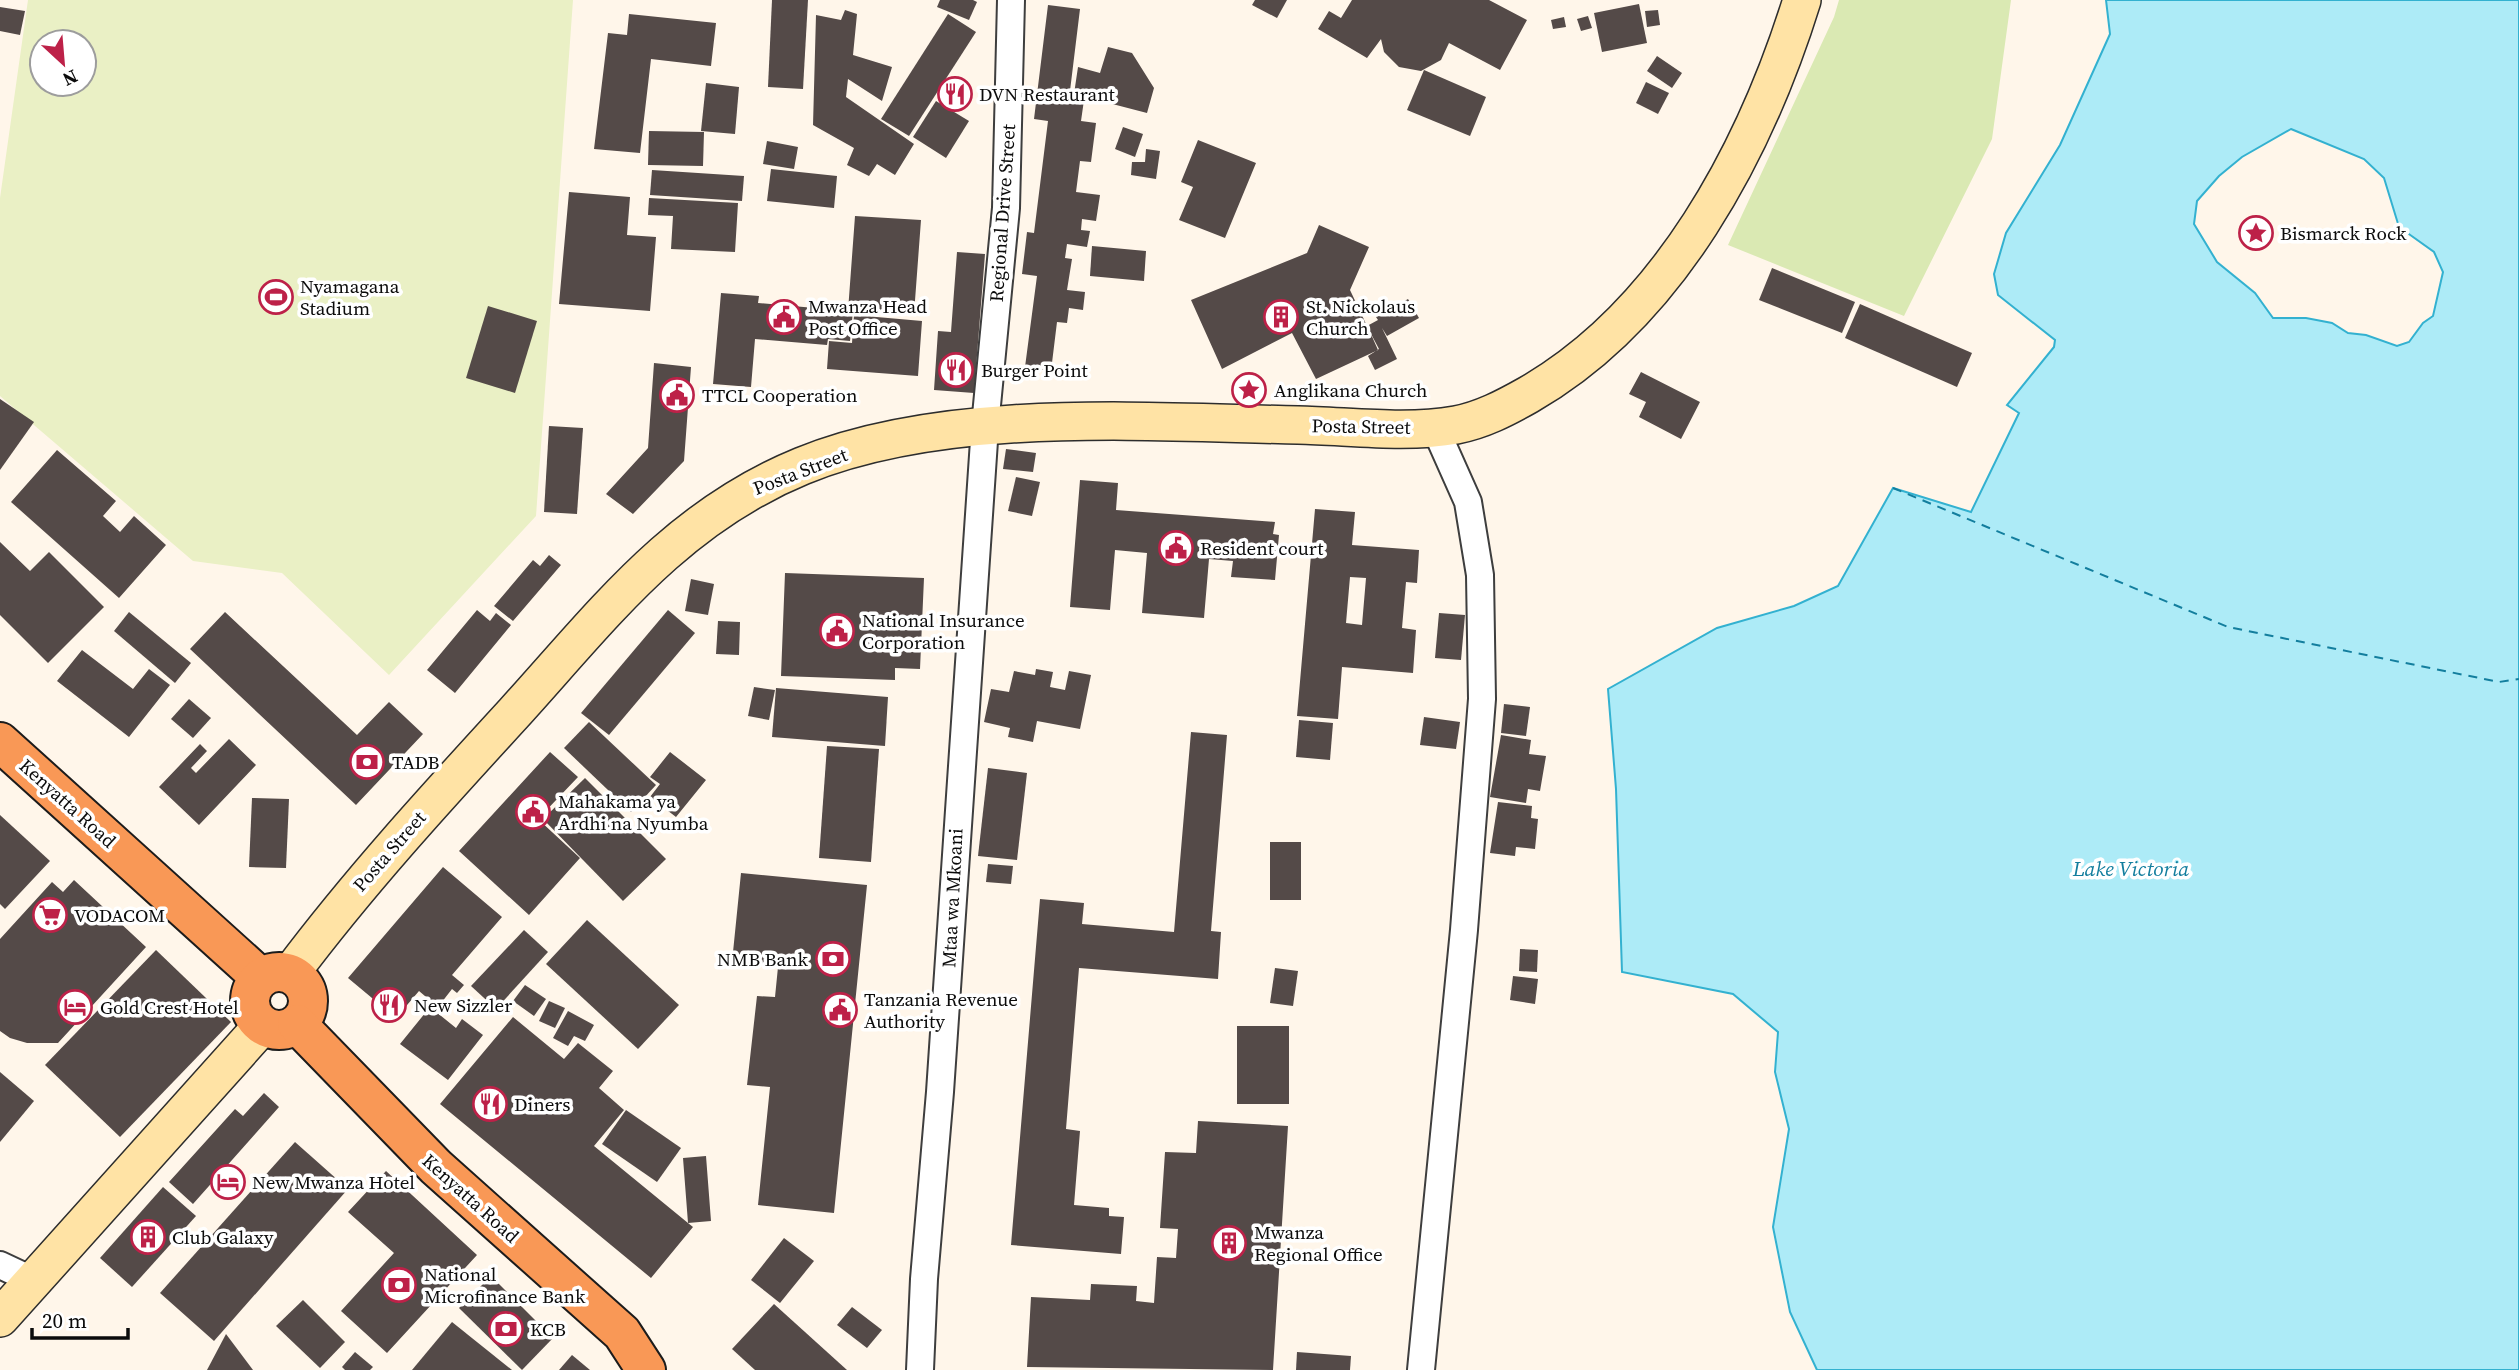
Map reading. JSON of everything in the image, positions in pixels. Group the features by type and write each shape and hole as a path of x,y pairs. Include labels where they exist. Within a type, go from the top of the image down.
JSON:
{"highway":[{"name":"Kenyatta Road","path":"0,742 276,976"},
{"path":"276,976 305,987 308,997 304,1017 279,1025 250,1005 250,995 276,976"},
{"name":"Kenyatta Road","path":"279,1025 622,1333 646,1370"}],"main road":[{"name":"Posta Street","path":"276,976 620,594 682,536 741,493 806,464 863,448 985,426 1161,422 1435,428 1488,416 1554,380 1588,353 1660,279 1717,194 1760,111 1802,0"},
{"path":"0,1318 279,1025"}],"street":[{"name":"Regional Drive Street","path":"985,426 1006,208 1011,0"},
{"name":"Mtaa wa Mkoani","path":"920,1370 924,1279 940,1092 985,426"},
{"path":"1421,1370 1465,930 1482,699 1480,575 1468,502 1435,428"},
{"path":"0,1265 34,1281"}],"green space":[{"name":"Nyamagana Stadium","path":"28,0 573,0 536,516 389,675 282,573 193,561 0,396 0,198"},
{"path":"1839,0 2011,0 1992,139 1904,316 1728,245 1834,17"}],"water":[{"name":"Lake Victoria","path":"2106,0 2519,0 2519,1370 1817,1370 1790,1312 1773,1227 1789,1129 1775,1072 1778,1032 1733,994 1622,972 1616,789 1608,689 1717,628 1794,606 1838,586 1893,488 1971,512 2019,413 2007,405 2054,347 2055,340 1998,295 1994,274 2006,233 2060,145 2110,34","holes":["2291,129 2364,159 2384,178 2399,227 2434,252 2443,272 2433,316 2423,323 2409,342 2397,346 2366,335 2348,333 2332,323 2306,318 2273,318 2255,293 2217,262 2194,224 2197,201 2219,176 2242,157"]}],"building":[{"path":"772,0 808,0 803,89 768,87"},
{"path":"940,0 977,2 969,20 937,7"},
{"path":"1255,0 1287,0 1277,18 1252,5"},
{"path":"1352,0 1489,0 1527,20 1500,70 1449,43 1441,60 1421,71 1399,67 1384,52 1381,39 1367,58 1318,29 1329,11 1341,18"},
{"path":"1639,4 1647,43 1602,52 1594,13"},
{"path":"1048,5 1080,9 1069,99 1084,100 1081,121 1096,123 1091,162 1080,161 1076,192 1100,195 1096,221 1082,219 1081,230 1090,231 1087,247 1067,244 1065,258 1072,259 1067,290 1085,292 1083,310 1069,308 1067,323 1057,322 1051,371 1025,367 1037,276 1022,274 1027,232 1034,233 1048,121 1034,119"},
{"path":"0,7 25,11 20,35 0,31"},
{"path":"845,10 857,14 853,55 892,67 882,101 848,79 846,97 914,144 895,175 877,164 869,176 847,165 854,148 813,125 816,15 841,20"},
{"path":"1658,10 1660,25 1647,27 1645,11"},
{"path":"629,14 716,23 711,66 651,59 640,153 594,149 608,33 627,35"},
{"path":"948,14 976,32 909,136 881,119"},
{"path":"1588,16 1592,28 1581,31 1577,19"},
{"path":"1564,17 1566,27 1553,29 1551,20"},
{"path":"1108,47 1132,53 1154,88 1147,113 1074,94 1078,67 1100,73"},
{"path":"1657,56 1682,73 1672,88 1647,71"},
{"path":"1424,70 1486,97 1470,136 1407,110"},
{"path":"1646,82 1669,93 1658,114 1636,103"},
{"path":"706,83 739,87 735,134 701,131"},
{"path":"936,101 969,121 946,158 913,137"},
{"path":"1123,127 1143,134 1135,157 1115,149"},
{"path":"649,131 704,132 703,166 648,165"},
{"path":"1198,140 1256,163 1225,238 1179,220 1193,187 1181,182"},
{"path":"767,141 798,147 794,169 763,164"},
{"path":"1146,149 1160,151 1156,179 1131,175 1132,162 1145,162"},
{"path":"771,169 837,176 834,208 767,201"},
{"path":"652,170 744,176 742,201 650,195"},
{"path":"569,192 630,197 627,235 656,237 650,311 559,304"},
{"path":"649,198 738,203 735,252 671,249 673,216 648,215"},
{"path":"855,216 921,220 914,314 853,311 850,341 828,339 827,345 755,339 751,387 713,384 721,293 759,296 758,303 848,311"},
{"name":"St. Nickolaus Church","path":"1319,225 1369,247 1350,290 1367,326 1378,320 1376,317 1408,299 1419,318 1387,336 1382,328 1397,359 1375,370 1368,356 1376,351 1316,379 1292,333 1222,369 1191,300 1307,253"},
{"path":"1092,246 1146,251 1144,281 1090,276"},
{"path":"957,252 985,254 974,393 934,390 938,331 951,332"},
{"path":"1772,268 1855,302 1842,333 1759,300"},
{"path":"1860,304 1972,353 1957,387 1845,338"},
{"path":"488,306 537,321 515,393 466,378"},
{"path":"854,315 922,321 918,376 827,369 829,341 852,343"},
{"path":"654,363 691,367 684,461 633,514 606,494 648,448"},
{"path":"1641,372 1700,402 1681,439 1639,417 1646,402 1629,394"},
{"path":"0,399 34,422 0,470"},
{"path":"549,426 583,428 577,514 544,512"},
{"path":"1006,449 1036,453 1033,472 1003,469"},
{"path":"57,450 116,501 103,516 120,532 134,516 166,545 119,598 11,502"},
{"path":"1016,477 1040,482 1032,516 1008,511"},
{"path":"1080,480 1118,483 1116,510 1275,522 1273,534 1279,535 1275,580 1231,577 1233,561 1209,559 1204,618 1142,613 1147,553 1115,550 1110,610 1070,607"},
{"path":"1315,509 1355,512 1352,545 1419,550 1417,583 1406,582 1402,628 1416,630 1413,673 1342,667 1338,719 1297,716","holes":["1350,577 1366,578 1362,625 1346,623"]},
{"path":"0,542 30,571 49,552 104,607 48,663 0,615"},
{"path":"549,555 561,565 513,621 494,606 533,560 540,566"},
{"path":"785,573 924,578 920,669 895,668 895,680 781,676"},
{"path":"691,579 714,584 708,615 685,611"},
{"path":"477,610 490,621 496,613 511,625 455,693 427,670"},
{"path":"668,610 695,633 609,735 581,713"},
{"path":"129,612 191,663 175,683 114,631"},
{"path":"225,612 357,735 389,702 423,734 356,805 190,649"},
{"path":"1439,613 1465,615 1461,660 1435,658"},
{"path":"718,621 740,622 739,655 716,654"},
{"path":"82,650 133,689 149,669 170,685 129,737 57,681"},
{"path":"1036,669 1053,672 1050,687 1065,690 1069,671 1091,675 1080,729 1037,721 1033,742 1008,737 1010,728 984,722 991,689 1009,692 1014,671 1035,675"},
{"path":"754,687 775,690 769,720 748,716"},
{"path":"776,688 888,697 885,746 772,737"},
{"path":"189,699 211,718 193,738 171,719"},
{"path":"1504,704 1530,707 1526,736 1501,733"},
{"path":"1424,717 1460,722 1456,749 1420,745"},
{"path":"1299,720 1333,723 1330,760 1296,757"},
{"path":"589,722 656,785 631,812 564,748"},
{"path":"1191,732 1227,735 1211,931 1221,932 1218,979 1079,968 1066,1129 1080,1131 1074,1205 1109,1208 1109,1216 1124,1217 1121,1254 1011,1245 1040,899 1084,903 1082,924 1174,932"},
{"path":"1501,735 1531,740 1529,754 1546,756 1540,791 1528,789 1526,803 1490,797"},
{"path":"229,739 256,765 199,825 159,787 200,744 207,751 191,768 196,773"},
{"path":"827,746 879,749 871,862 819,858"},
{"path":"550,752 578,777 538,819 580,858 529,915 459,851"},
{"path":"670,752 706,780 676,817 650,797 660,784 650,777"},
{"path":"988,768 1027,773 1017,860 978,856"},
{"path":"585,778 666,859 623,901 543,819"},
{"path":"252,798 289,799 286,868 249,867"},
{"path":"1498,802 1532,806 1531,818 1538,819 1535,849 1516,847 1515,856 1490,853"},
{"path":"0,815 50,861 5,909 0,904"},
{"path":"1270,842 1301,842 1301,900 1270,900"},
{"path":"988,864 1013,866 1011,884 986,882"},
{"path":"443,867 502,917 452,975 464,985 457,993 452,989 438,1007 419,991 396,1018 348,978"},
{"path":"741,873 867,885 834,1213 758,1205 770,1087 747,1085 757,996 775,997 778,967 732,962"},
{"path":"74,880 146,947 58,1043 27,1043 10,1038 0,1031 0,939 52,882 63,892"},
{"path":"587,920 679,1005 638,1049 546,964"},
{"path":"524,930 548,952 496,1009 471,986"},
{"path":"1520,949 1538,950 1537,972 1519,971"},
{"path":"156,950 231,1022 120,1137 45,1065"},
{"path":"1275,968 1298,971 1293,1006 1270,1003"},
{"path":"1513,976 1538,979 1535,1004 1510,1000"},
{"path":"525,985 546,999 534,1016 513,1001"},
{"path":"549,1001 565,1008 555,1028 539,1021"},
{"path":"430,1007 456,1028 462,1019 483,1035 448,1080 400,1044"},
{"path":"568,1011 594,1025 585,1041 574,1036 568,1046 553,1038"},
{"path":"513,1017 564,1059 578,1043 613,1071 599,1088 624,1110 594,1146 693,1227 651,1278 440,1104"},
{"path":"1237,1026 1289,1026 1289,1104 1237,1104"},
{"path":"0,1072 34,1101 0,1142"},
{"path":"264,1093 279,1107 193,1204 169,1182 235,1109 243,1116"},
{"path":"626,1110 681,1148 657,1182 602,1144"},
{"name":"Mwanza Regional Office","path":"1198,1121 1288,1126 1273,1370 1027,1367 1031,1297 1090,1300 1091,1284 1137,1286 1136,1301 1154,1303 1157,1257 1176,1258 1178,1229 1160,1228 1165,1152 1196,1153"},
{"name":"New Mwanza Hotel","path":"295,1142 348,1189 214,1341 160,1293"},
{"path":"706,1156 711,1221 688,1223 683,1158"},
{"path":"386,1171 477,1255 387,1353 341,1311 394,1253 348,1212"},
{"name":"Club Galaxy","path":"163,1187 196,1216 132,1287 100,1258"},
{"path":"784,1238 814,1261 780,1303 751,1280"},
{"path":"491,1276 553,1338 522,1370 459,1308"},
{"path":"303,1300 345,1342 320,1368 276,1326"},
{"path":"774,1304 847,1370 755,1370 732,1349"},
{"path":"852,1307 882,1330 867,1348 837,1325"},
{"path":"452,1322 512,1370 412,1370"},
{"path":"226,1334 253,1370 207,1370"},
{"path":"355,1352 373,1367 370,1370 345,1370 342,1367"},
{"path":"1297,1352 1351,1356 1350,1370 1296,1370"},
{"path":"572,1355 590,1370 559,1370"}],"ferry route":[{"path":"1893,488 2228,627 2499,682 2519,679"}],"place":[{"name":"DVN Restaurant","path":"955,94"},
{"name":"Bismarck Rock","path":"2256,233"},
{"name":"Nyamagana Stadium","path":"276,297"},
{"name":"Mwanza Head Post Office","path":"784,317"},
{"name":"St. Nickolaus Church","path":"1281,317"},
{"name":"Burger Point","path":"956,370"},
{"name":"Anglikana Church","path":"1249,390"},
{"name":"TTCL Cooperation","path":"677,395"},
{"name":"Resident court","path":"1176,548"},
{"name":"National Insurance Corporation","path":"837,631"},
{"name":"TADB","path":"367,762"},
{"name":"Mahakama ya Ardhi na Nyumba","path":"533,812"},
{"name":"VODACOM","path":"50,915"},
{"name":"NMB Bank","path":"833,959"},
{"name":"New Sizzler","path":"389,1005"},
{"name":"Gold Crest Hotel","path":"75,1007"},
{"name":"Tanzania Revenue Authority","path":"840,1010"},
{"name":"Diners","path":"490,1104"},
{"name":"New Mwanza Hotel","path":"228,1182"},
{"name":"Club Galaxy","path":"148,1237"},
{"name":"Mwanza Regional Office","path":"1229,1243"},
{"name":"National Microfinance Bank","path":"399,1285"},
{"name":"KCB","path":"506,1329"}]}
